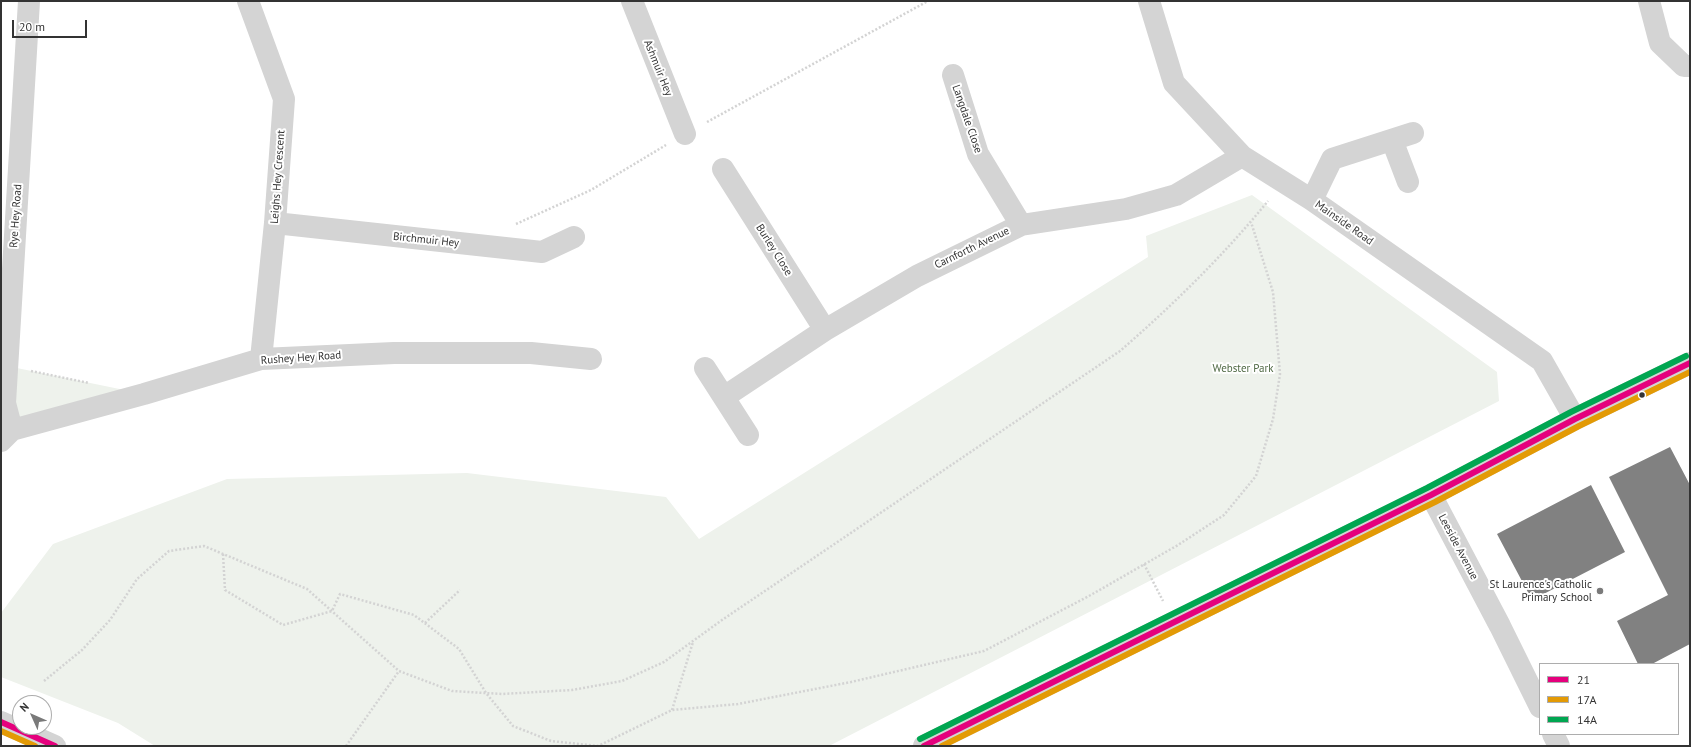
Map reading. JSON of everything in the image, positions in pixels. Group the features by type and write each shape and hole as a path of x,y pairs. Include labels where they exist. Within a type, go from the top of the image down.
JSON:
{"street":[{"name":"Rye Hey Road","path":"7,435 5,403 29,1"},
{"name":"Leighs Hey Crescent","path":"248,1 284,99 275,223 261,359"},
{"name":"Ashmuir Hey","path":"632,1 684,134"},
{"name":"Mainside Road","path":"1149,1 1174,83 1242,156 1312,200 1542,361 1575,419"},
{"path":"1649,1 1660,43 1684,66 1690,66"},
{"name":"Langdale Close","path":"952,75 978,154 1021,224"},
{"path":"1312,200 1332,159 1413,133"},
{"path":"1392,140 1408,182"},
{"name":"Carnforth Avenue","path":"724,396 825,330 917,276 1021,224 1126,209 1176,196 1242,156"},
{"name":"Burley Close","path":"724,169 825,330"},
{"name":"Birchmuir Hey","path":"275,223 542,252 574,237"},
{"name":"Rushey Hey Road","path":"7,435 261,359 409,353 531,353 591,359"},
{"path":"924,746 1431,495 1575,419 1690,362"},
{"path":"705,368 748,435"},
{"name":"Leeside Avenue","path":"1431,495 1500,626 1539,705"},
{"path":"1,722 54,746"},
{"path":"1554,735 1559,746"}],"path":[{"path":"44,681 82,650 110,620 137,579 169,551 204,546 307,589 399,671 452,691 502,694 572,690 622,681 664,662 722,620 1120,351 1161,315 1250,222 1283,182"},
{"path":"223,554 225,590 283,625 332,611 340,594 414,614 459,649 486,693 513,726 551,741 598,746 672,710 738,704 851,682 984,651 1088,596 1178,545 1224,515 1256,476 1273,419 1280,374 1273,292 1250,222"},
{"path":"7,366 91,383"},
{"path":"1144,564 1174,621"},
{"path":"425,623 460,590"},
{"path":"672,710 693,641"},
{"path":"346,746 399,671"}],"green space":[{"name":"Webster Park","path":"1252,195 1497,372 1499,401 829,746 155,746 118,723 52,697 52,695 47,695 1,677 1,613 53,544 227,479 467,473 666,497 699,539 1148,257 1146,236"},
{"path":"7,366 144,394 12,430"}],"building":[{"path":"1670,447 1690,485 1690,644 1654,663 1638,663 1617,621 1668,595 1609,477"},
{"path":"1591,485 1625,552 1532,600 1497,534"}],"transit line":[{"name":"14A","path":"920,739 1427,488 1571,412 1686,356"},
{"name":"21","path":"924,746 1431,495 1575,419 1690,363"},
{"name":"17A","path":"942,746 1435,502 1579,426 1690,372"},
{"name":"21","path":"1,722 55,746"},
{"name":"17A","path":"1,731 35,746"}],"place":[{"name":"St Laurence's Catholic Primary School","path":"1600,591"}]}
